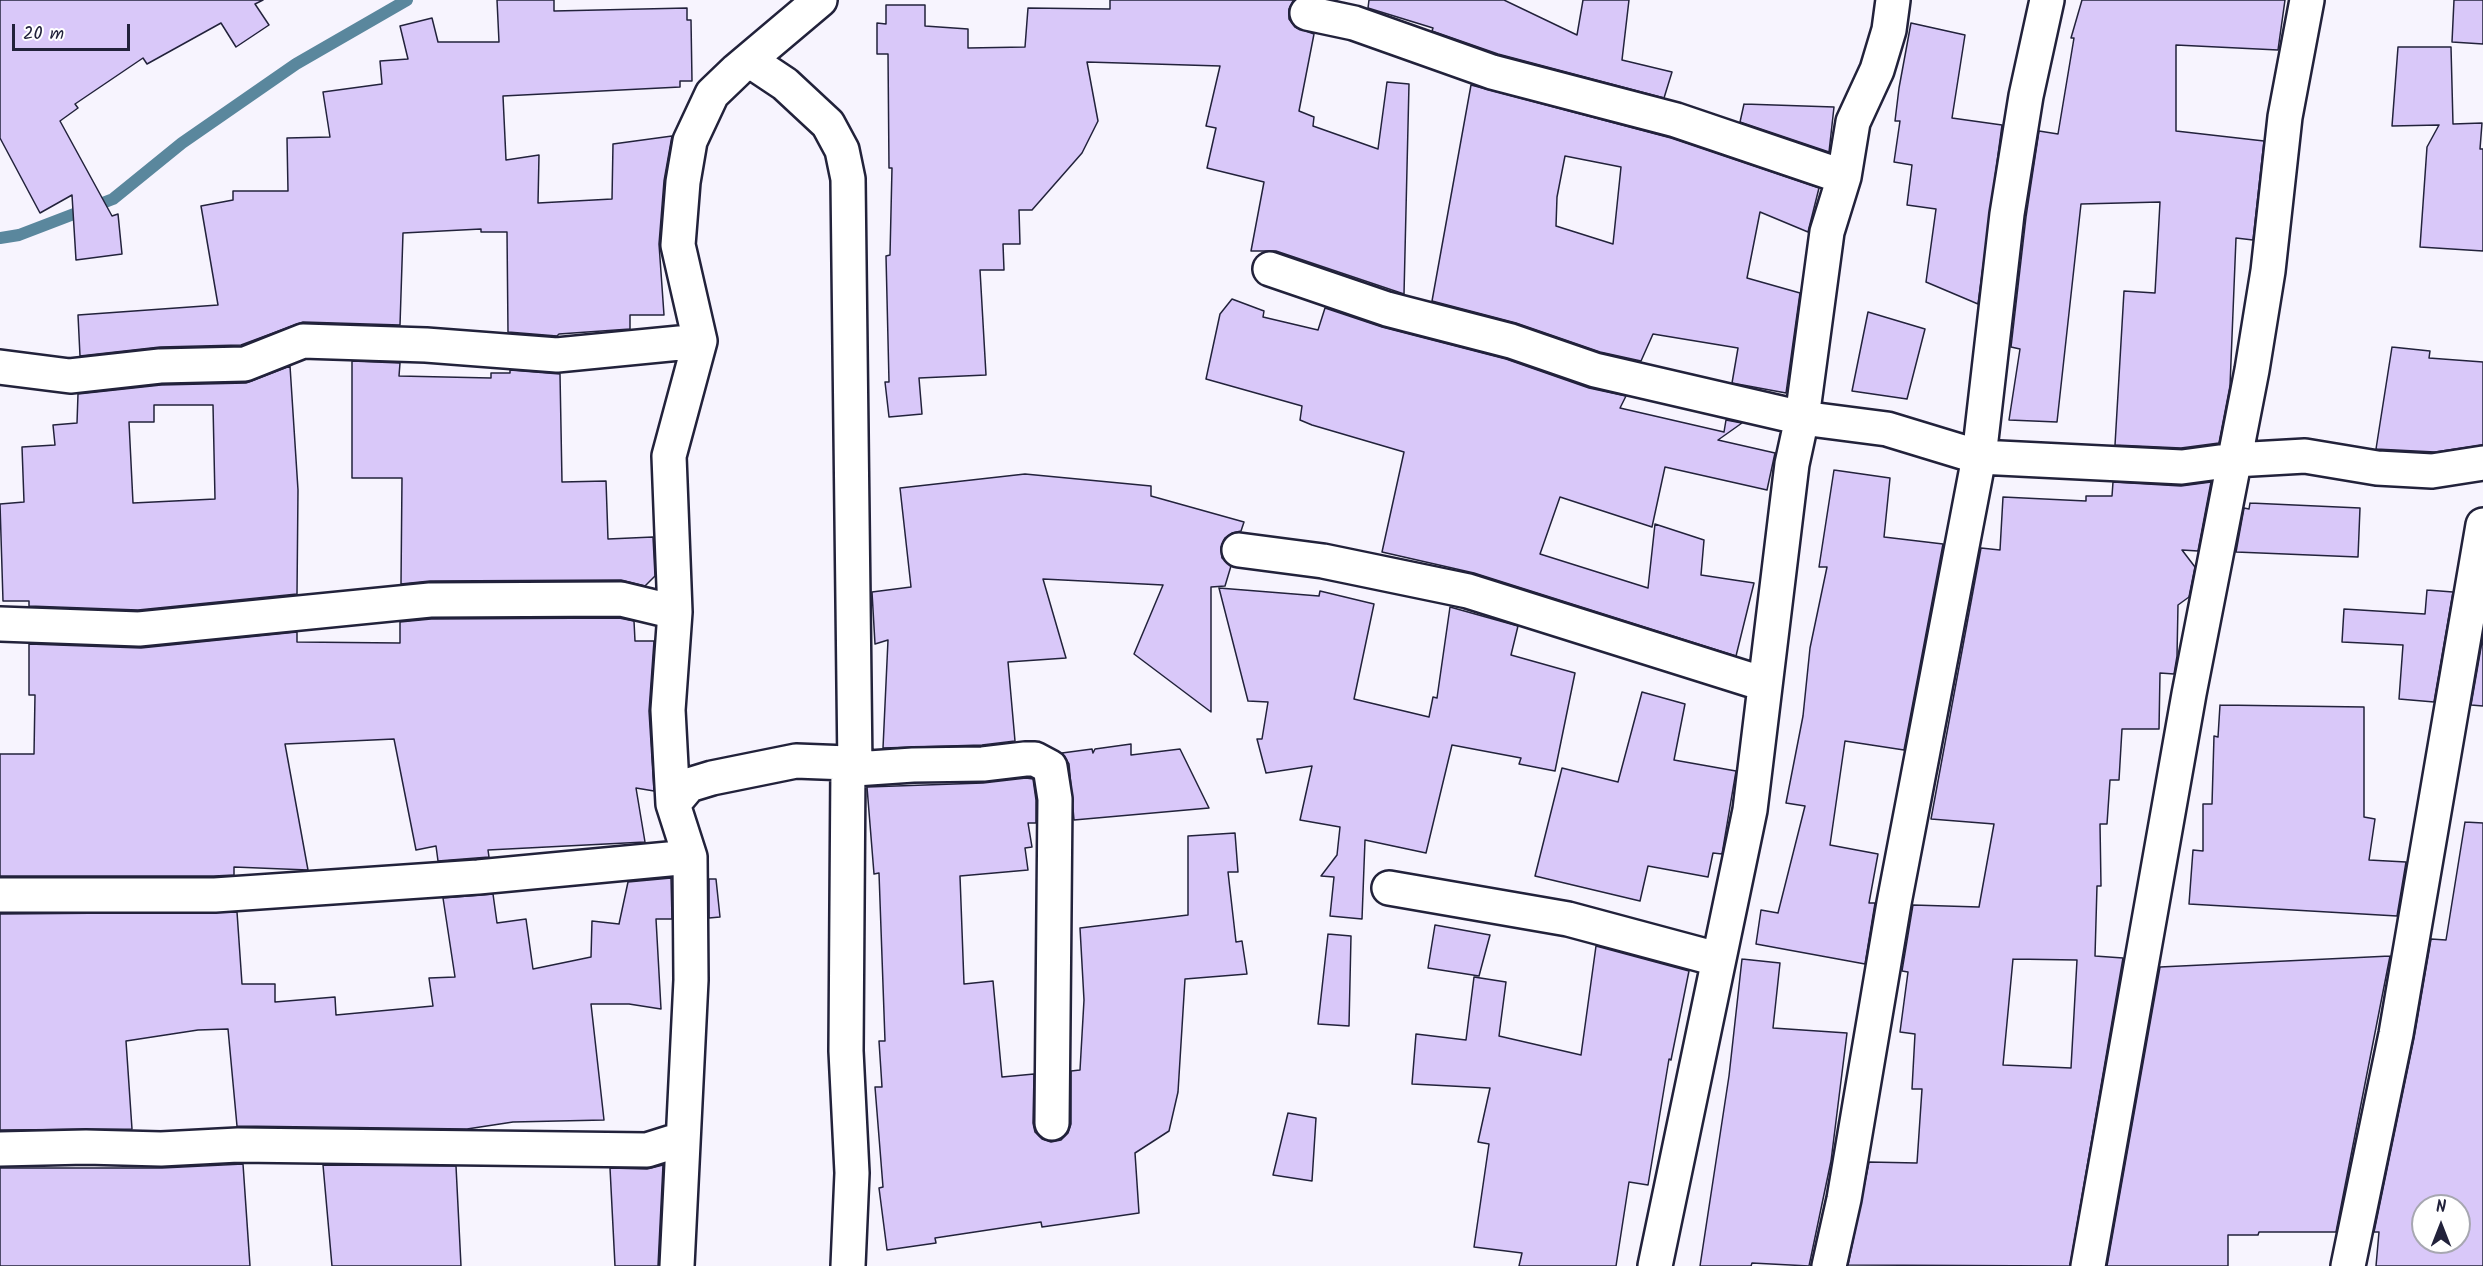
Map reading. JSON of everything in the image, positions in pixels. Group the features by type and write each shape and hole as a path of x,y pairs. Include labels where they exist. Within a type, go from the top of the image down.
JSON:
{"street":[{"path":"678,1266 691,980 690,857 673,804 668,710 675,612 669,456 700,341 678,245 690,141 712,94 820,0"},
{"path":"1655,1266 1696,1077 1717,958 1750,810 1792,464 1802,418 1827,232 1844,177 1853,122 1876,70 1889,30 1893,0"},
{"path":"1829,1266 1844,1199 1894,903 1979,457 2007,214 2026,96 2047,0"},
{"path":"2088,1266 2189,694 2264,293 2285,117 2307,0"},
{"path":"1307,13 1354,23 1492,72 1676,120 1844,177"},
{"path":"749,60 785,84 828,124 842,150 848,179 851,766 846,1051 852,1173 848,1266"},
{"path":"1270,269 1387,309 1511,341 1594,370 1802,418 1887,429 1979,457 2182,467 2234,460 2305,456 2378,468 2432,471 2483,463"},
{"path":"0,367 70,376 160,366 245,363 303,341 426,345 556,355 700,341"},
{"path":"2348,1266 2396,1034 2483,525"},
{"path":"1239,550 1323,561 1468,591 1764,684"},
{"path":"0,624 139,629 430,600 621,599 675,612"},
{"path":"673,804 689,785 796,761 851,766 983,764 1035,759 1050,767 1056,799 1052,1123"},
{"path":"0,895 227,894 478,877 690,857"},
{"path":"1389,888 1568,919 1717,958"},
{"path":"0,1149 87,1147 161,1149 238,1145 647,1150 682,1139"}],"building":[{"path":"0,0 263,0 255,4 269,25 236,47 221,23 147,64 143,58 75,104 78,108 60,121 112,216 118,214 122,254 76,260 72,195 40,213 0,138"},
{"path":"497,0 554,0 554,11 687,8 687,20 691,20 692,81 680,81 680,87 503,96 506,160 539,155 538,203 612,199 613,144 672,136 664,181 659,244 664,315 630,315 630,329 557,336 508,332 507,232 481,232 481,229 403,233 400,325 303,322 241,345 160,347 80,356 78,315 218,305 201,206 233,200 233,191 288,191 287,138 330,137 323,92 382,84 380,61 408,59 400,26 432,18 438,42 499,42"},
{"path":"1110,0 1294,0 1289,9 1289,19 1295,27 1314,34 1299,111 1314,117 1313,126 1378,149 1387,82 1409,84 1404,294 1276,251 1251,251 1264,182 1207,168 1216,128 1206,126 1220,66 1087,62 1098,121 1082,153 1032,210 1019,210 1020,244 1003,244 1004,270 980,270 986,375 919,378 922,414 889,417 885,382 889,382 886,256 890,255 892,168 889,168 888,54 877,54 877,23 886,24 886,5 925,5 925,26 968,29 968,48 1025,47 1028,8 1110,9"},
{"path":"1369,0 1504,0 1577,35 1583,0 1629,0 1622,60 1672,72 1664,98 1498,54 1432,31 1433,28 1368,8"},
{"path":"2082,0 2285,0 2278,50 2176,45 2176,131 2264,141 2253,240 2236,238 2230,386 2219,443 2181,448 2115,445 2124,291 2155,293 2160,202 2081,204 2057,422 2009,420 2020,349 2011,347 2026,217 2039,131 2058,134 2074,38 2071,38"},
{"path":"2454,0 2483,0 2483,44 2452,42"},
{"path":"1911,23 1965,35 1952,118 2002,125 1978,304 1926,282 1936,209 1907,205 1912,165 1894,162 1900,121 1895,121 1899,88"},
{"path":"2398,47 2451,47 2453,124 2482,123 2480,149 2483,149 2483,251 2420,247 2427,147 2439,125 2392,126"},
{"path":"1471,85 1671,138 1819,188 1808,232 1760,212 1747,278 1800,293 1786,393 1732,383 1738,348 1653,334 1641,361 1600,352 1516,323 1432,301","holes":["1565,156 1621,167 1613,244 1556,226 1557,197"]},
{"path":"1744,104 1834,107 1829,152 1740,122"},
{"path":"1232,299 1264,311 1263,317 1318,330 1325,308 1382,327 1506,359 1589,388 1626,396 1620,408 1724,432 1726,420 1742,423 1718,440 1775,453 1767,490 1665,467 1652,527 1560,497 1540,554 1648,588 1655,524 1704,540 1701,575 1754,583 1736,656 1474,573 1382,552 1404,452 1300,420 1302,406 1206,379 1220,314"},
{"path":"1868,312 1925,329 1907,399 1852,391"},
{"path":"2392,347 2430,351 2429,358 2483,362 2483,445 2435,452 2376,449"},
{"path":"352,361 400,363 399,376 491,378 491,373 510,373 510,370 560,374 562,482 606,481 608,539 653,537 655,576 645,586 621,580 430,581 401,584 402,478 352,478"},
{"path":"290,366 298,490 297,594 138,610 29,606 29,601 3,601 0,504 24,502 22,447 55,445 53,425 77,423 78,394 161,385 246,383","holes":["154,405 213,405 215,499 133,503 129,422 154,422"]},
{"path":"1834,470 1890,478 1884,537 1943,544 1904,750 1845,741 1830,845 1878,854 1869,903 1875,903 1865,964 1756,944 1761,910 1778,913 1805,806 1786,803 1803,716 1810,648 1827,567 1819,567"},
{"path":"1025,474 1151,486 1151,496 1244,522 1241,531 1225,538 1221,547 1222,558 1231,566 1225,586 1211,587 1211,712 1134,654 1163,585 1043,579 1066,658 1008,662 1015,741 982,745 883,748 888,640 875,644 872,592 911,587 900,488"},
{"path":"2113,482 2181,486 2211,482 2198,551 2182,550 2195,567 2189,597 2178,605 2177,656 2174,674 2160,673 2159,729 2122,729 2119,780 2110,780 2107,824 2100,824 2101,886 2097,886 2095,956 2123,958 2070,1266 1848,1265 1869,1162 1917,1163 1922,1089 1912,1089 1915,1034 1900,1032 1908,972 1902,971 1913,905 1979,907 1994,824 1931,819 1981,548 2000,550 2003,497 2086,501 2086,496 2112,496","holes":["2013,959 2077,960 2071,1068 2003,1065"]},
{"path":"2250,503 2360,508 2358,557 2236,552 2244,508 2249,509"},
{"path":"1219,588 1319,596 1320,591 1374,604 1354,699 1429,717 1433,697 1437,698 1450,607 1518,626 1511,655 1575,673 1555,771 1519,764 1521,758 1452,745 1426,853 1365,840 1362,919 1330,916 1334,877 1321,876 1337,855 1340,827 1300,820 1312,766 1266,773 1257,739 1262,739 1268,702 1248,701"},
{"path":"2427,590 2453,592 2434,702 2399,699 2403,645 2342,642 2344,609 2425,614"},
{"path":"619,618 634,621 635,641 654,641 649,711 654,791 636,788 645,842 488,850 489,857 438,861 436,846 416,850 394,739 285,744 308,870 234,867 234,875 214,876 0,876 0,754 34,754 35,695 29,695 29,644 141,648 297,632 297,642 400,643 400,622 431,619"},
{"path":"2483,636 2483,706 2471,705"},
{"path":"1642,692 1685,704 1674,760 1736,771 1722,854 1713,853 1708,877 1648,866 1640,901 1535,876 1562,768 1618,782"},
{"path":"2220,705 2364,707 2364,817 2375,819 2369,860 2406,862 2397,916 2189,904 2193,850 2203,851 2203,804 2212,804 2214,736 2218,737"},
{"path":"1131,744 1131,755 1180,749 1209,808 1074,820 1069,764 1062,753 1092,749 1093,753 1095,749"},
{"path":"1033,779 1036,800 1036,823 1028,823 1032,847 1025,848 1028,870 960,876 964,984 993,981 1002,1077 1034,1074 1033,1123 1035,1132 1042,1139 1051,1142 1061,1140 1068,1133 1071,1124 1071,1071 1080,1070 1084,1000 1080,928 1188,915 1188,836 1235,833 1238,872 1228,872 1236,942 1242,941 1247,974 1185,979 1178,1092 1169,1131 1135,1153 1139,1213 1042,1227 1041,1222 935,1238 936,1243 887,1250 879,1188 883,1187 875,1087 882,1087 879,1041 885,1041 879,873 874,874 867,787 983,783"},
{"path":"2465,822 2483,823 2483,1266 2376,1266 2379,1232 2374,1232 2414,1038 2431,939 2446,940"},
{"path":"671,878 672,919 656,919 661,1009 629,1004 591,1004 604,1120 513,1122 467,1129 237,1126 228,1029 198,1030 126,1041 132,1129 0,1130 0,914 237,912 242,984 275,984 275,1002 335,997 336,1015 433,1006 429,978 455,977 443,898 493,894 497,923 526,919 533,969 591,957 592,921 619,924 628,882"},
{"path":"709,879 716,879 720,917 709,918"},
{"path":"1435,925 1490,935 1479,976 1428,968"},
{"path":"1328,934 1351,936 1349,1026 1318,1024"},
{"path":"1596,946 1689,971 1671,1060 1669,1059 1648,1185 1629,1182 1616,1266 1519,1266 1522,1253 1474,1247 1489,1144 1478,1142 1490,1088 1412,1084 1416,1034 1466,1040 1474,977 1506,982 1499,1036 1581,1055"},
{"path":"2390,956 2336,1232 2259,1232 2258,1235 2228,1235 2228,1266 2107,1266 2160,967"},
{"path":"1742,959 1780,963 1773,1028 1847,1033 1831,1161 1809,1266 1752,1263 1751,1266 1700,1266 1729,1076"},
{"path":"1288,1113 1316,1118 1312,1181 1273,1175"},
{"path":"243,1164 250,1266 0,1266 0,1168 162,1168"},
{"path":"323,1165 456,1166 461,1266 332,1266"},
{"path":"663,1165 658,1266 615,1266 610,1168 647,1169"}],"waterway":[{"path":"0,238 19,235 113,199 182,143 296,64 407,0"}]}
